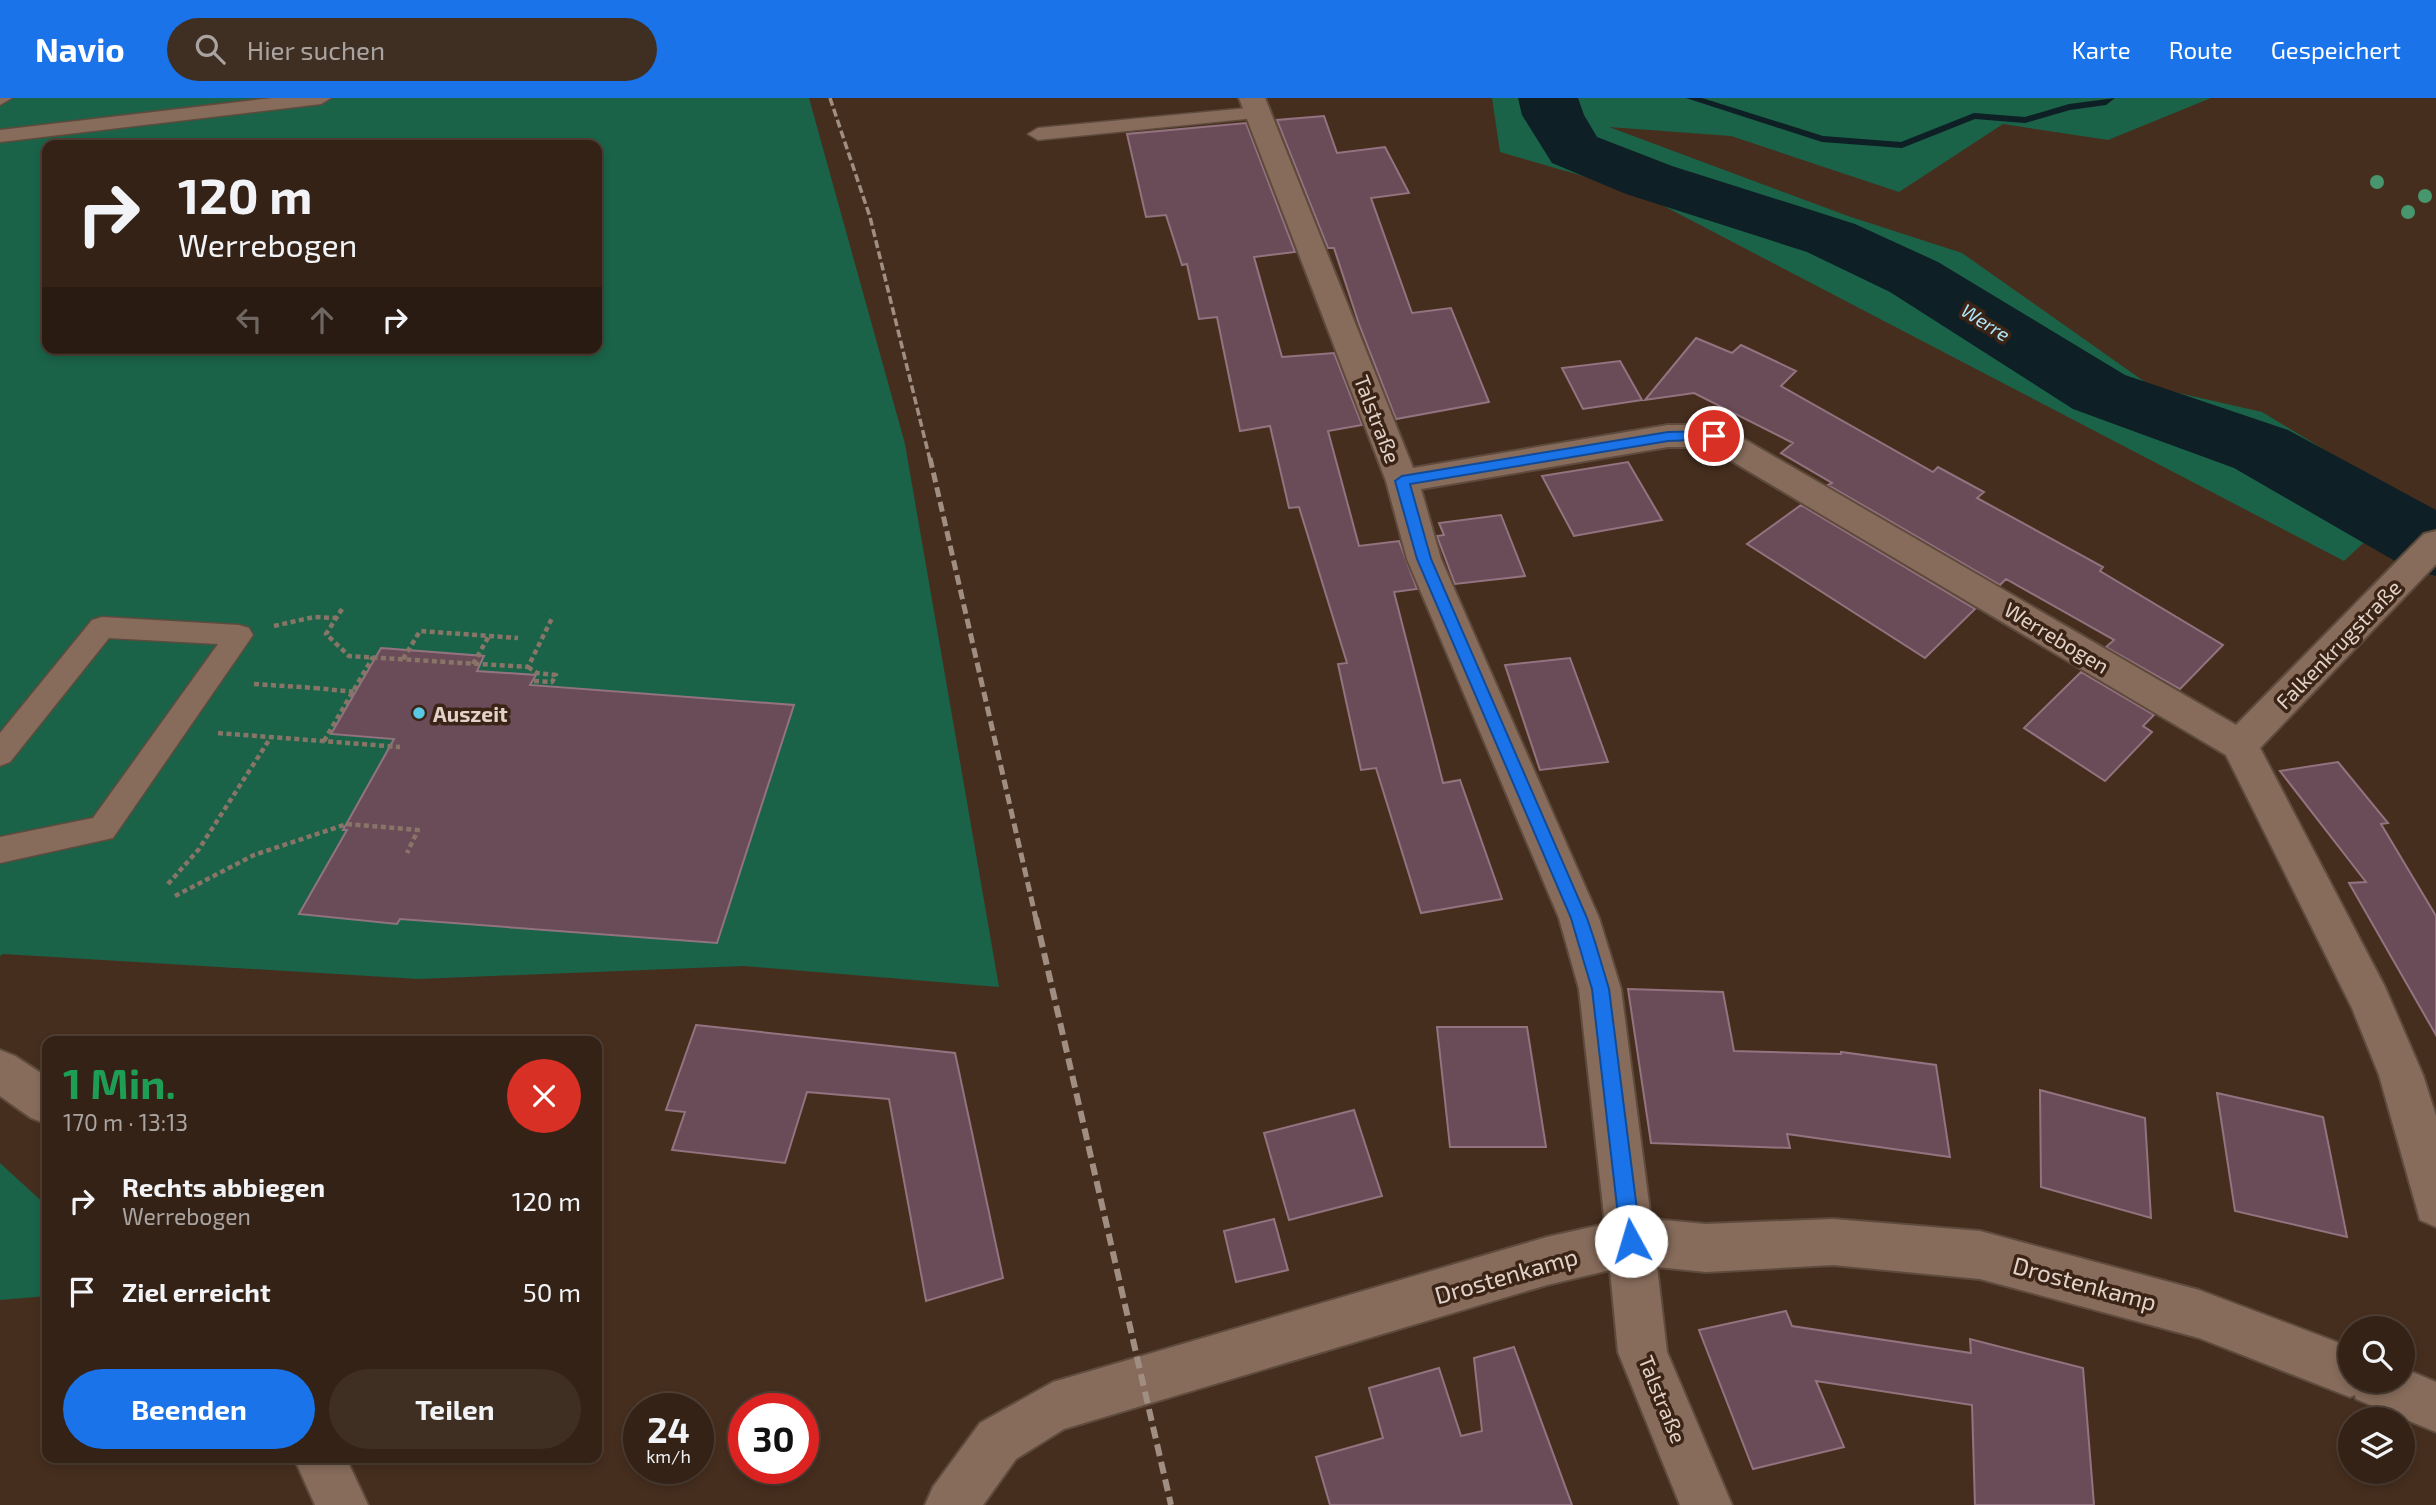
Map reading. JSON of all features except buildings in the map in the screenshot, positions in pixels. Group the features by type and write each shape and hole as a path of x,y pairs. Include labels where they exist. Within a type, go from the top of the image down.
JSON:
{"street":[{"name":"Talstraße","path":"1255,105 1402,481 1424,559 1579,918 1600,989 1643,1352 1706,1505"},
{"name":"Werrebogen","path":"1402,481 1668,436 1714,436 2240,746"},
{"name":"Falkenkrugstraße","path":"2240,746 2436,542"},
{"path":"2240,746 2370,1001 2396,1062 2423,1146 2436,1204"},
{"path":"0,1070 42,1098"},
{"name":"Drostenkamp","path":"951,1505 998,1441 1053,1407 1547,1261 1631,1241 1706,1248 1833,1242 1980,1255 2199,1314 2338,1367"},
{"path":"2403,1393 2436,1407"},
{"path":"321,1463 342,1505"}],"lane":[{"path":"0,136 321,98"},
{"path":"1038,134 1255,105"},
{"path":"0,754 102,627 239,635"},
{"path":"0,850 102,830 239,635"}],"path":[{"path":"342,609 326,634 349,656 527,667 537,673 556,675 552,682 533,681"},
{"path":"527,667 554,616"},
{"path":"239,635 314,617 336,618"},
{"path":"403,659 420,631 518,638"},
{"path":"474,664 489,636"},
{"path":"324,741 373,657"},
{"path":"208,680 356,692"},
{"path":"172,730 400,747"},
{"path":"168,884 199,849 271,737"},
{"path":"175,896 254,855 347,824 418,830 407,853"}],"green space":[{"path":"0,98 809,98 905,444 999,987 744,966 418,979 3,954 0,956"},
{"path":"1492,98 2211,98 2108,140 2003,124 1899,192 1731,136 1609,127 1848,216 1962,253 2152,387 2262,412 2409,501 2344,561 1635,191 1500,152"},
{"path":"0,1163 42,1201 42,1296 0,1300"}],"waterway":[{"name":"Werre","path":"1548,98 1553,115 1574,150 1649,180 1831,238 1914,277 2099,392 2261,449 2362,503 2436,547"},
{"path":"1691,98 1822,139 1902,145 1974,116 2025,120 2069,107 2102,103 2110,98"}],"railway":[{"path":"830,98 870,217 930,460"},
{"path":"930,458 1036,919"},
{"path":"1036,918 1171,1505"}],"place":[{"name":"Auszeit","path":"419,713"}],"route":[{"path":"1631,1241 1600,989 1579,918 1424,559 1402,481 1668,436 1714,436"}]}
